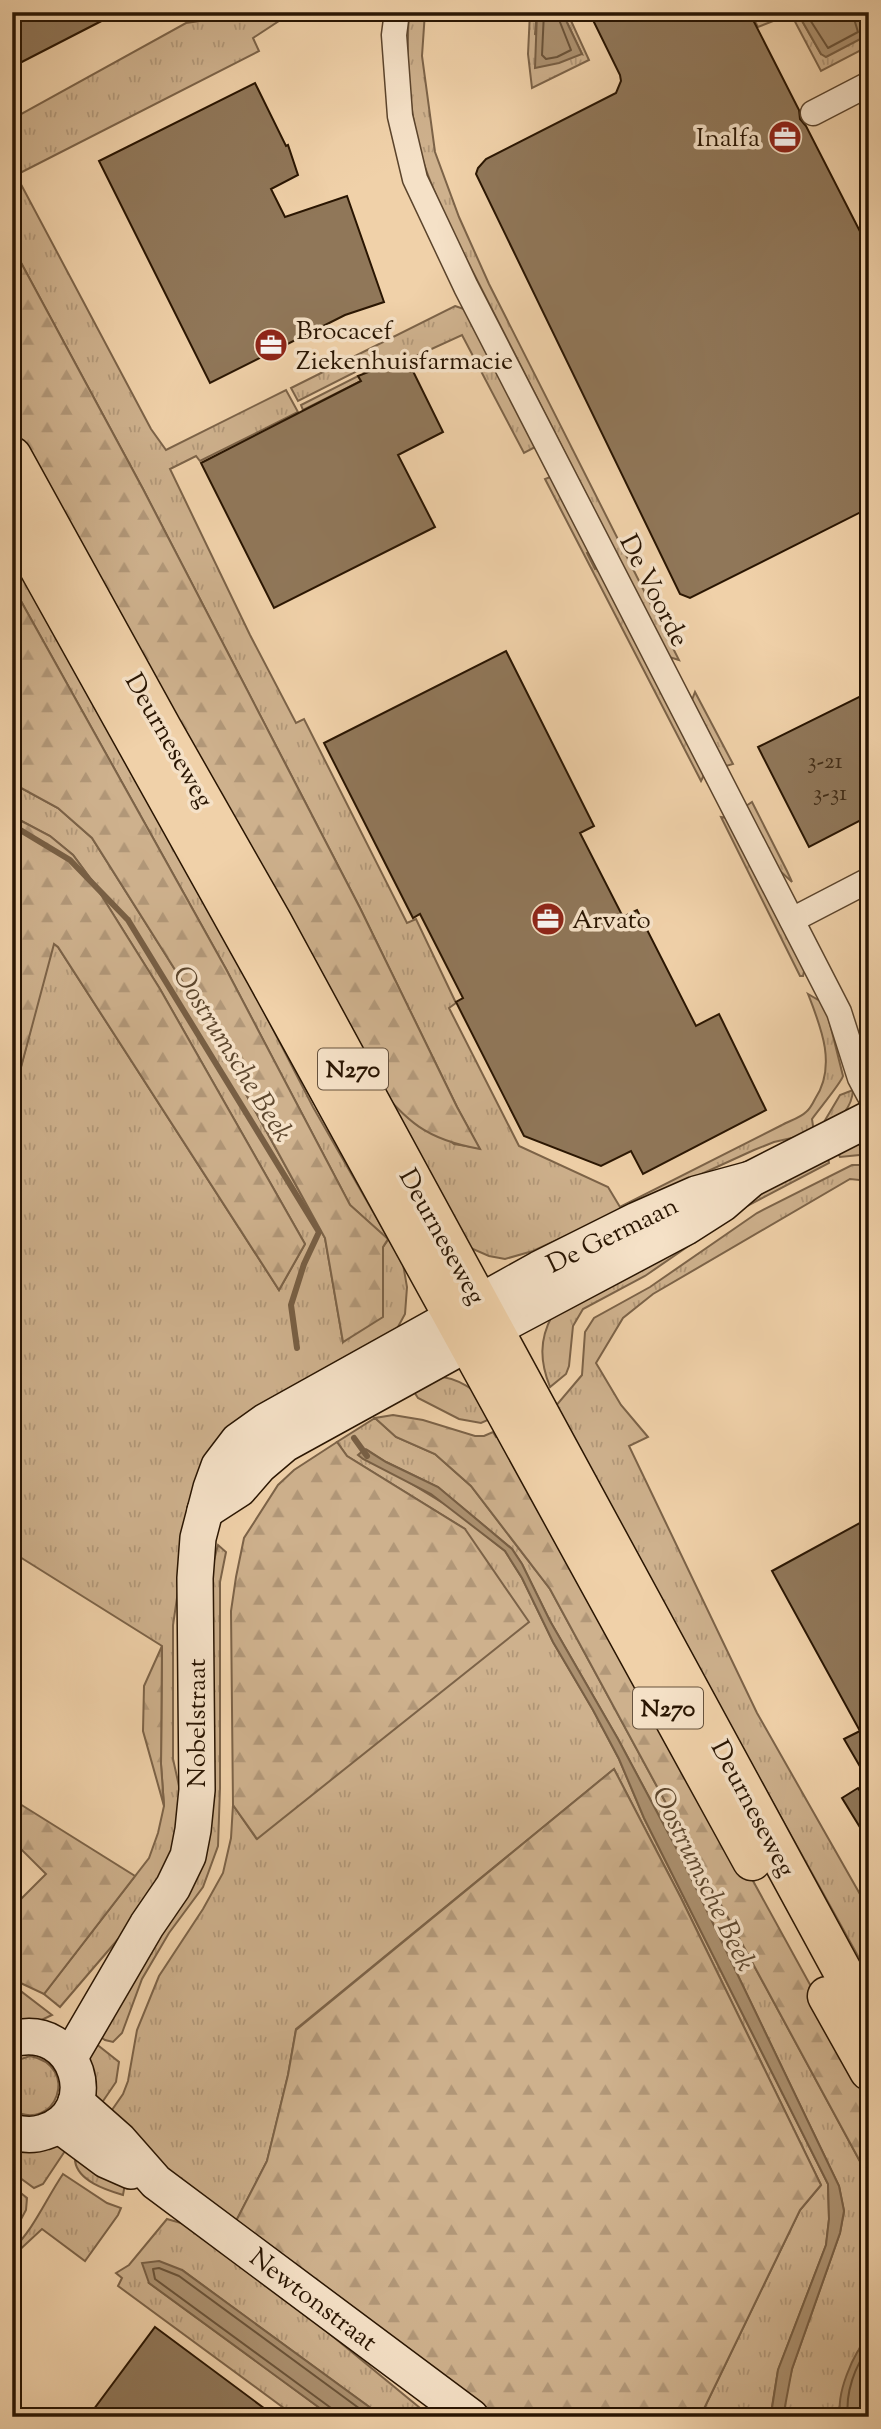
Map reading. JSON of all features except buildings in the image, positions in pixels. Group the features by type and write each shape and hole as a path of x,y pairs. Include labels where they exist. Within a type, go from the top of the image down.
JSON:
{"main road":[{"name":"Deurneseweg","path":"12,456 155,716 280,935 474,1323 869,2071"},
{"name":"Deurneseweg","path":"12,520 474,1323 869,2020"}],"street":[{"name":"De Voorde","path":"397,12 394,35 400,116 415,179 466,287 839,1012 860,1078 869,1095"},
{"path":"813,113 869,84"},
{"path":"792,920 869,880"},
{"name":"De Voorde","path":"839,1012 869,1049"},
{"name":"De Germaan","path":"474,1323 539,1269 677,1201 712,1188 751,1179 869,1119"},
{"name":"Nobelstraat","path":"60,2049 179,1877 188,1856 193,1830 197,1759 195,1578 198,1538 219,1466 230,1450 257,1426 474,1323"},
{"path":"12,2039 26,2036 60,2049 78,2079 68,2113 40,2134 12,2132"},
{"name":"Newtonstraat","path":"68,2113 119,2140 156,2182 471,2417"}],"green space":[{"path":"409,12 425,12 422,56 435,152 459,217 489,284 679,660 669,657 447,221 433,188 421,154 411,101 408,66"},
{"path":"530,12 537,12 535,34 582,54 562,12 567,12 589,60 532,88 528,54"},
{"path":"750,12 797,12 821,54 864,23 857,12 866,12 869,18 869,46 821,71 791,14 758,27"},
{"path":"248,14 285,17 253,38 259,51 16,175 151,429 166,450 286,390 298,412 200,461 196,456 170,469 250,635 296,723 304,719 407,923 416,919 456,1003 449,1008 519,1146 608,1187 620,1207 798,1118 811,1106 822,1086 825,1073 825,1046 808,994 825,1004 843,1076 812,1119 814,1133 774,1142 754,1150 533,1251 505,1259 489,1256 459,1243 366,1073 454,1144 479,1148 360,908 143,489 12,246 12,119 186,23"},
{"path":"12,246 143,489 360,908 480,1149 427,1132 403,1113 366,1073 12,436"},
{"path":"455,306 467,310 537,446 524,453 462,335 414,357 364,373 361,369 298,401 291,388"},
{"path":"358,376 361,381 303,410 301,405"},
{"path":"553,476 593,550 587,553 595,569 600,567 706,771 701,781 545,479"},
{"path":"12,541 223,932 313,1107 403,1264 407,1287 405,1314 393,1336 331,1375 181,1571 173,1625 173,1759 181,1795 175,1849 155,1891 125,1931 60,2007 44,1994 149,1858 164,1806 161,1764 162,1646 12,1552 12,1101 53,943 279,1290 305,1244 160,989 93,882 73,855 50,836 12,816 12,783 58,808 92,838 196,1003 325,1238 343,1342 382,1280 383,1247 388,1240 350,1205 226,969 12,585"},
{"path":"12,585 226,969 350,1205 388,1239 383,1247 383,1317 343,1342 325,1238 196,1003 92,838 58,808 12,783"},
{"path":"695,692 733,764 726,766 692,700"},
{"path":"752,802 792,882 779,870 746,806"},
{"path":"12,816 50,836 73,855 93,882 160,989 305,1244 279,1290 54,944 12,1101"},
{"path":"721,817 728,818 805,967 803,976 800,976"},
{"path":"853,1090 844,1113 824,1127 824,1122 840,1095"},
{"path":"844,1145 869,1145 869,1154 840,1157 836,1149"},
{"path":"827,1153 829,1163 745,1207 645,1276 583,1309 573,1326 566,1374 550,1387 542,1351 552,1316"},
{"path":"852,1165 869,1165 869,1181 850,1179 653,1294 623,1318 596,1363 621,1405 648,1437 629,1446 757,1713 869,1910 869,1976 554,1408 582,1375 585,1332 594,1318 650,1287 757,1213"},
{"path":"429,1375 452,1379 468,1387 499,1415 481,1423 459,1419 418,1398 409,1384"},
{"path":"393,1415 423,1420 475,1436 493,1432 496,1437 504,1434 869,2092 869,2178 550,1589 471,1486 435,1454 396,1437 375,1418"},
{"path":"375,1418 396,1437 435,1454 471,1486 550,1589 869,2178 869,2337 861,2344 839,2408 841,2417 783,2417 782,2410 792,2369 840,2233 844,2211 839,2186 682,1859 512,1549 438,1487 386,1462 366,1449 407,1481 451,1508 505,1551 522,1578 553,1642 619,1759 644,1818 828,2184 829,2219 826,2245 778,2370 773,2417 700,2417 800,2210 821,2185 681,1898 614,1769 296,2029 267,2161 234,2225 105,2120 123,2094 128,2081 137,2030 159,1976 223,1873 231,1838 233,1805 256,1838 465,1529 347,1456 337,1442"},
{"path":"337,1442 347,1456 465,1529 529,1622 257,1839 233,1805 231,1611 236,1577 244,1538 278,1485 294,1470"},
{"path":"218,1545 226,1552 220,1582 218,1846 203,1887 169,1933 142,1979 122,2033 113,2042 95,2033 190,1884 207,1587"},
{"path":"162,1646 161,1764 164,1806 143,1731 144,1686"},
{"path":"614,1769 681,1898 821,2185 800,2210 700,2417 491,2417 234,2225 267,2161 296,2030"},
{"path":"12,1799 135,1876 44,1994 12,1979 12,1908 46,1874 21,1849 12,1857"},
{"path":"12,1987 52,2015 33,2024 12,2029"},
{"path":"90,2039 119,2062 116,2082 97,2110 83,2059"},
{"path":"30,2056 46,2062 55,2072 58,2084 57,2096 50,2106 41,2113 27,2115 12,2110 12,2062"},
{"path":"12,2143 69,2145 43,2184 34,2188 12,2172"},
{"path":"80,2153 125,2184 123,2195 94,2184 81,2174 75,2161"},
{"path":"63,2174 107,2203 121,2208 118,2215 85,2261 42,2229 12,2257 12,2250 33,2223"},
{"path":"12,2186 27,2198 26,2210 12,2236"},
{"path":"167,2219 202,2229 431,2417 383,2417 182,2270 149,2283 332,2417 296,2417 118,2286 122,2278 116,2273 129,2265"}],"water":[{"path":"537,12 562,12 582,54 535,68"},
{"path":"797,12 857,12 868,35 826,57 821,54"},
{"path":"365,1449 438,1487 512,1549 522,1564 550,1621 618,1739 682,1859 839,2186 844,2211 840,2233 792,2369 783,2417 773,2417 772,2408 778,2370 826,2245 829,2219 828,2184 644,1818 619,1759 505,1551 431,1494 363,1459 358,1455"},
{"path":"159,2261 182,2270 383,2417 332,2417 149,2283 142,2263"},
{"path":"869,2337 869,2417 841,2417 843,2386 857,2353"}],"waterway":[{"name":"Oostrumsche Beek","path":"12,825 70,860 128,920 319,1232 304,1264 291,1305 297,1348"},
{"name":"Oostrumsche Beek","path":"354,1438 367,1456"}],"place":[{"name":"Inalfa","path":"785,137"},
{"name":"Brocacef Ziekenhuisfarmacie","path":"271,345"},
{"name":"Arvato","path":"548,919"}]}
